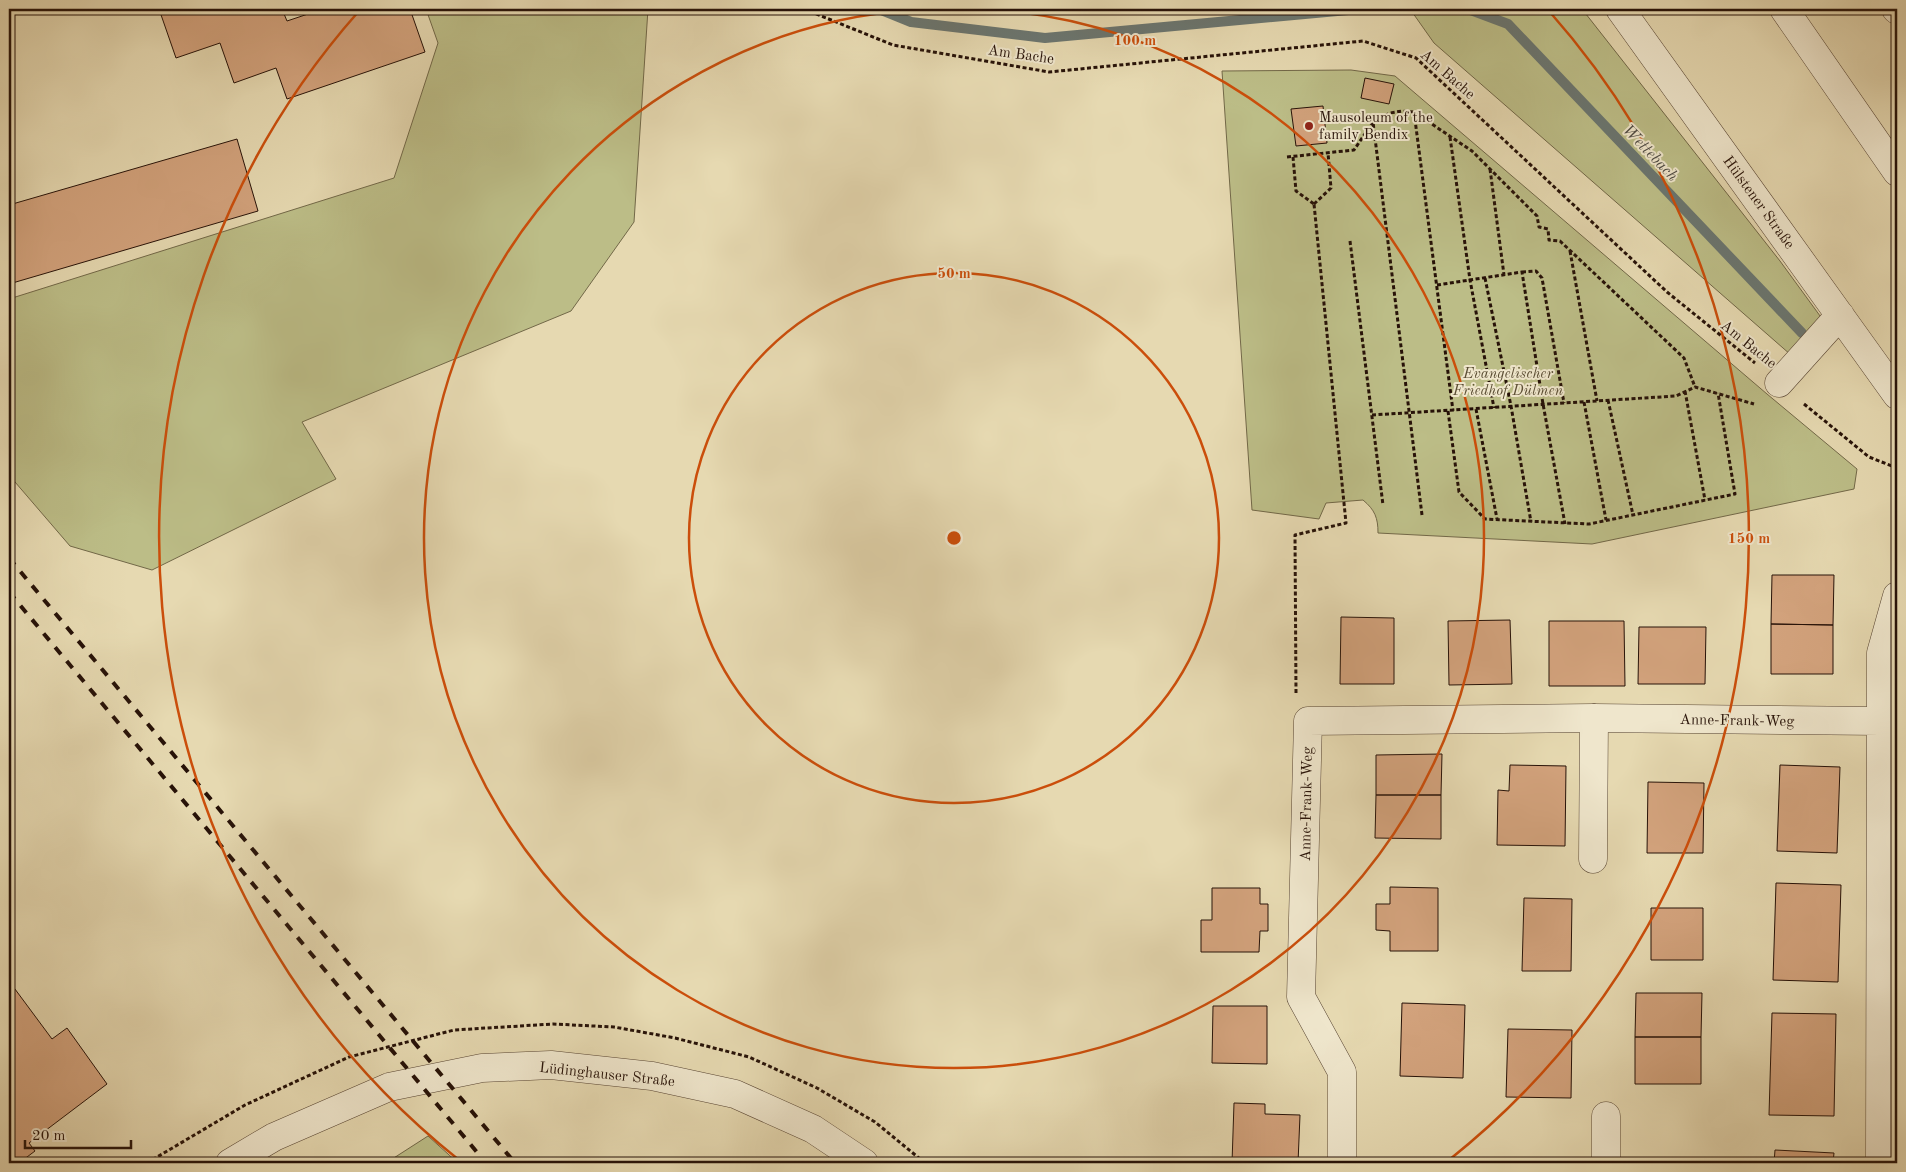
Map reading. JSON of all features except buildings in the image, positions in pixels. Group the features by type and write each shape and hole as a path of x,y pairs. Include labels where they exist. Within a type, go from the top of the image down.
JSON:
{"street":[{"name":"Hülstener Straße","path":"1620,9 1897,395"},
{"path":"1784,9 1897,172"},
{"path":"1779,383 1840,315"},
{"path":"1880,1163 1890,854 1880,721 1881,653 1897,596"},
{"path":"1593,859 1594,718"},
{"name":"Anne-Frank-Weg","path":"1342,1163 1342,1072 1301,997 1308,721 1594,718 1880,721"},
{"name":"Lüdinghauser Straße","path":"230,1163 274,1138 389,1087 482,1068 551,1065 652,1076 735,1094 814,1129 864,1163"},
{"path":"1606,1116 1606,1163"}],"path":[{"name":"Am Bache","path":"804,9 893,45 1049,72 1363,41 1416,58 1667,292 1869,457 1897,468"},
{"path":"1414,112 1453,411"},
{"path":"1287,158 1354,150 1373,122 1390,113 1414,112 1472,151 1537,216 1538,227 1548,229 1549,240 1560,241 1684,358 1694,386"},
{"path":"1373,122 1422,515"},
{"path":"1449,136 1470,280 1494,408"},
{"path":"1314,204 1331,188 1328,153"},
{"path":"1294,157 1296,191 1314,204 1346,523 1295,535 1296,709 1308,721"},
{"path":"1490,170 1504,275"},
{"path":"1350,241 1383,505"},
{"path":"1570,251 1597,401"},
{"path":"1437,285 1536,271 1542,278 1564,403"},
{"path":"1522,272 1543,404 1566,524"},
{"path":"1485,278 1512,406 1531,522"},
{"path":"1372,415 1676,396 1694,386 1754,404 1779,383"},
{"path":"1685,391 1705,500"},
{"path":"1448,411 1459,492 1485,518 1589,524 1735,494 1718,393"},
{"path":"1608,400 1633,515"},
{"path":"1584,402 1606,520"},
{"path":"1476,409 1497,519"}],"green space":[{"path":"426,9 648,9 634,222 571,311 302,422 336,479 152,570 70,546 9,475 9,299 394,178 438,43"},
{"path":"1410,9 1582,9 1780,261 1823,320 1791,355 1434,43"},
{"name":"Evangelischer Friedhof Dülmen","path":"1351,70 1395,76 1857,469 1854,489 1592,544 1378,533 1375,515 1363,500 1326,503 1319,519 1252,510 1222,71"},
{"path":"428,1136 458,1163 386,1163"}],"waterway":[{"name":"Wettebach","path":"879,9 911,22 1045,38 1359,9"},
{"name":"Wettebach","path":"1468,9 1508,24 1802,333"}],"railway":[{"path":"9,558 515,1163"},
{"path":"9,592 486,1163"}],"place":[{"name":"Mausoleum of the family Bendix","path":"1309,126"}]}
